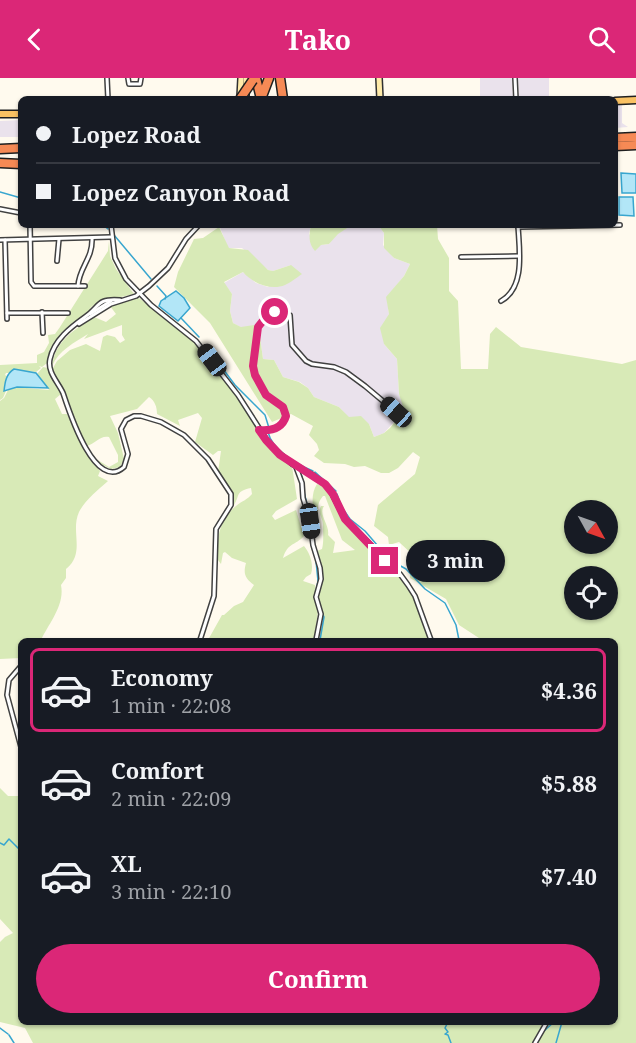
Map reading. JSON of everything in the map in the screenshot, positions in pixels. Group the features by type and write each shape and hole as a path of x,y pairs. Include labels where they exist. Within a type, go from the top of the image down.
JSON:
{"highway":[{"path":"250,78 261,96"},
{"path":"241,96 250,78"},
{"path":"262,96 269,78"},
{"path":"280,78 282,96"},
{"path":"618,138 636,137"},
{"path":"618,146 636,145"},
{"path":"0,151 18,150"},
{"path":"0,162 18,159"},
{"path":"0,162 18,164"}],"main road":[{"path":"618,101 636,100"},
{"path":"0,114 18,114"}],"street":[{"path":"107,78 108,96"},
{"path":"128,78 129,84 140,84 141,78"},
{"path":"247,96 250,78"},
{"path":"379,78 380,96"},
{"path":"515,78 516,96"},
{"path":"0,209 18,212"},
{"path":"30,228 31,282 34,286 85,286"},
{"path":"111,228 118,267 139,294 196,341 238,395 270,445 296,467 313,475 329,488 345,519 402,577 414,596 430,638"},
{"path":"77,324 106,306 139,294 168,268 186,239 196,228"},
{"path":"501,301 514,290 518,276 518,228"},
{"path":"0,240 111,237"},
{"path":"57,261 58,238"},
{"path":"78,286 80,272 91,255 92,238"},
{"path":"5,240 7,320"},
{"path":"461,257 519,256"},
{"path":"120,300 105,300 66,332 52,353 50,364 73,422 96,463 108,472 118,472 124,467 128,454 121,436 122,426 128,418 141,416 168,425 188,438 208,459 231,494 231,505 216,529 214,596 201,638"},
{"path":"42,312 43,333"},
{"path":"259,430 278,428 286,416 283,407 267,397 254,372 256,332 262,322 275,312 290,315 292,345 306,361 346,372 396,412"},
{"path":"7,313 68,313"},
{"path":"296,467 302,483 303,498 320,568 321,579 316,597 321,614 316,638"},
{"path":"18,670 9,680 7,695 18,736"},
{"path":"536,1043 545,1025"}],"shaded area":[{"path":"480,78 512,78 513,96 480,96"},
{"path":"518,78 549,78 549,96 519,96"},
{"path":"622,105 622,123 628,127 618,128 618,106"},
{"path":"18,120 18,137 0,137 0,121"},
{"path":"220,228 310,228 309,234 321,245 329,244 337,234 347,228 380,228 384,233 383,245 394,258 410,264 404,276 387,297 389,314 384,344 397,359 399,394 404,407 402,413 384,433 374,437 369,424 349,418 339,407 314,397 300,382 283,377 274,360 263,359 260,337 233,323 230,311 232,294 224,283 243,272 256,283 268,287 291,265 273,271 268,270 242,248 228,248"}],"green space":[{"path":"218,228 229,248 248,250 268,270 273,271 291,265 302,274 280,287 262,285 251,280 243,272 224,282 232,294 230,311 233,323 241,327 254,325 260,337 263,359 274,360 283,377 299,382 308,388 314,397 339,407 349,417 361,416 369,424 374,437 390,428 402,413 403,407 399,394 397,359 384,344 380,328 389,314 386,297 404,276 410,264 394,258 384,248 384,233 380,228 437,228 438,239 449,258 449,291 458,301 461,369 488,369 490,334 496,327 521,347 622,364 636,360 636,1043 538,1043 546,1025 618,1025 618,638 479,638 459,625 446,599 410,578 410,561 414,556 399,542 389,545 388,537 374,526 378,505 415,474 420,457 413,452 398,468 389,473 381,473 365,466 354,467 324,463 314,456 319,450 309,435 313,426 291,414 272,422 210,323 174,287 178,272 194,239 203,238"},
{"path":"311,228 347,228 329,244 321,245 315,251 311,245"},
{"path":"109,241 110,256 116,269 134,294 99,302 91,307 88,313 61,333 50,352 47,363 42,367 39,366 41,368 36,372 16,370 6,373 5,375 11,379 0,400 0,365 37,363 37,355 44,352 49,343 48,335 55,334 60,327 108,251"},
{"path":"139,298 195,341 239,398 264,441 292,466 297,499 276,511 272,516 275,520 296,510 304,536 289,547 283,558 304,546 310,556 311,574 303,581 315,585 318,611 314,638 209,638 222,615 243,602 254,585 246,576 246,563 232,558 225,552 221,564 218,560 218,538 222,524 230,511 252,494 251,488 242,491 234,505 232,490 218,472 221,451 213,455 195,442 202,418 198,413 178,420 180,426 157,414 155,404 149,397 137,409 110,416 118,433 124,459 120,467 111,469 96,459 109,467 118,462 118,455 109,437 103,437 87,446 72,416 63,388 54,375 53,368 57,361 70,350 86,344 100,351 103,337 107,335 115,337 120,343 125,340 122,335 122,325 84,339 88,334 63,351 52,366 57,349 80,326 94,317 106,322 116,314 110,306"},
{"path":"43,367 48,368 61,394 55,399 62,414 67,414 85,450 100,471 98,476 108,481 88,499 79,512 75,556 66,569 66,578 61,585 59,607 42,638 18,638 18,658 0,659 0,401 10,386 12,389 15,387 49,390 37,374"},
{"path":"317,484 327,488 343,519 406,585 414,599 428,638 319,638 323,622 318,595 322,573 317,551 322,549 323,543 321,506 324,506 322,513 328,535 335,542 333,553 355,550 342,540 325,496 318,506 318,523 313,504"},
{"path":"0,788 8,796 18,796 18,1025 542,1025 532,1043 33,1043 25,1028 0,1022 0,942 13,933 0,919"}],"water":[{"path":"621,173 636,174 636,193 622,193"},
{"path":"619,197 633,197 634,216 619,215"},
{"path":"176,291 190,308 178,321 159,306 161,301"},
{"path":"14,369 36,373 48,388 17,387 4,391 5,381"}],"waterway":[{"path":"0,192 18,197"},
{"path":"114,235 151,279"},
{"path":"157,286 166,296 165,299"},
{"path":"181,318 199,337"},
{"path":"205,345 235,385 265,415 269,428"},
{"path":"268,432 274,445 292,460 313,471"},
{"path":"315,472 336,491"},
{"path":"301,474 303,481"},
{"path":"304,492 310,516"},
{"path":"337,494 341,506 350,519 365,531 390,560 406,569 425,589 445,603 456,625 459,638"},
{"path":"311,544 314,554"},
{"path":"315,598 318,581 316,561"},
{"path":"320,638 324,617 321,610"},
{"path":"0,843 4,845 9,839 18,848"},
{"path":"446,1025 445,1028 448,1032 445,1034 448,1035 451,1043"},
{"path":"544,1031 551,1025"},
{"path":"556,1043 561,1025"},
{"path":"0,1028 8,1034"},
{"path":"9,1035 14,1043"}],"route":[{"path":"275,312 258,327 253,366 255,375 266,395 283,407 286,416 278,428 259,430 280,455 325,484 333,494 345,519 385,561"}]}
